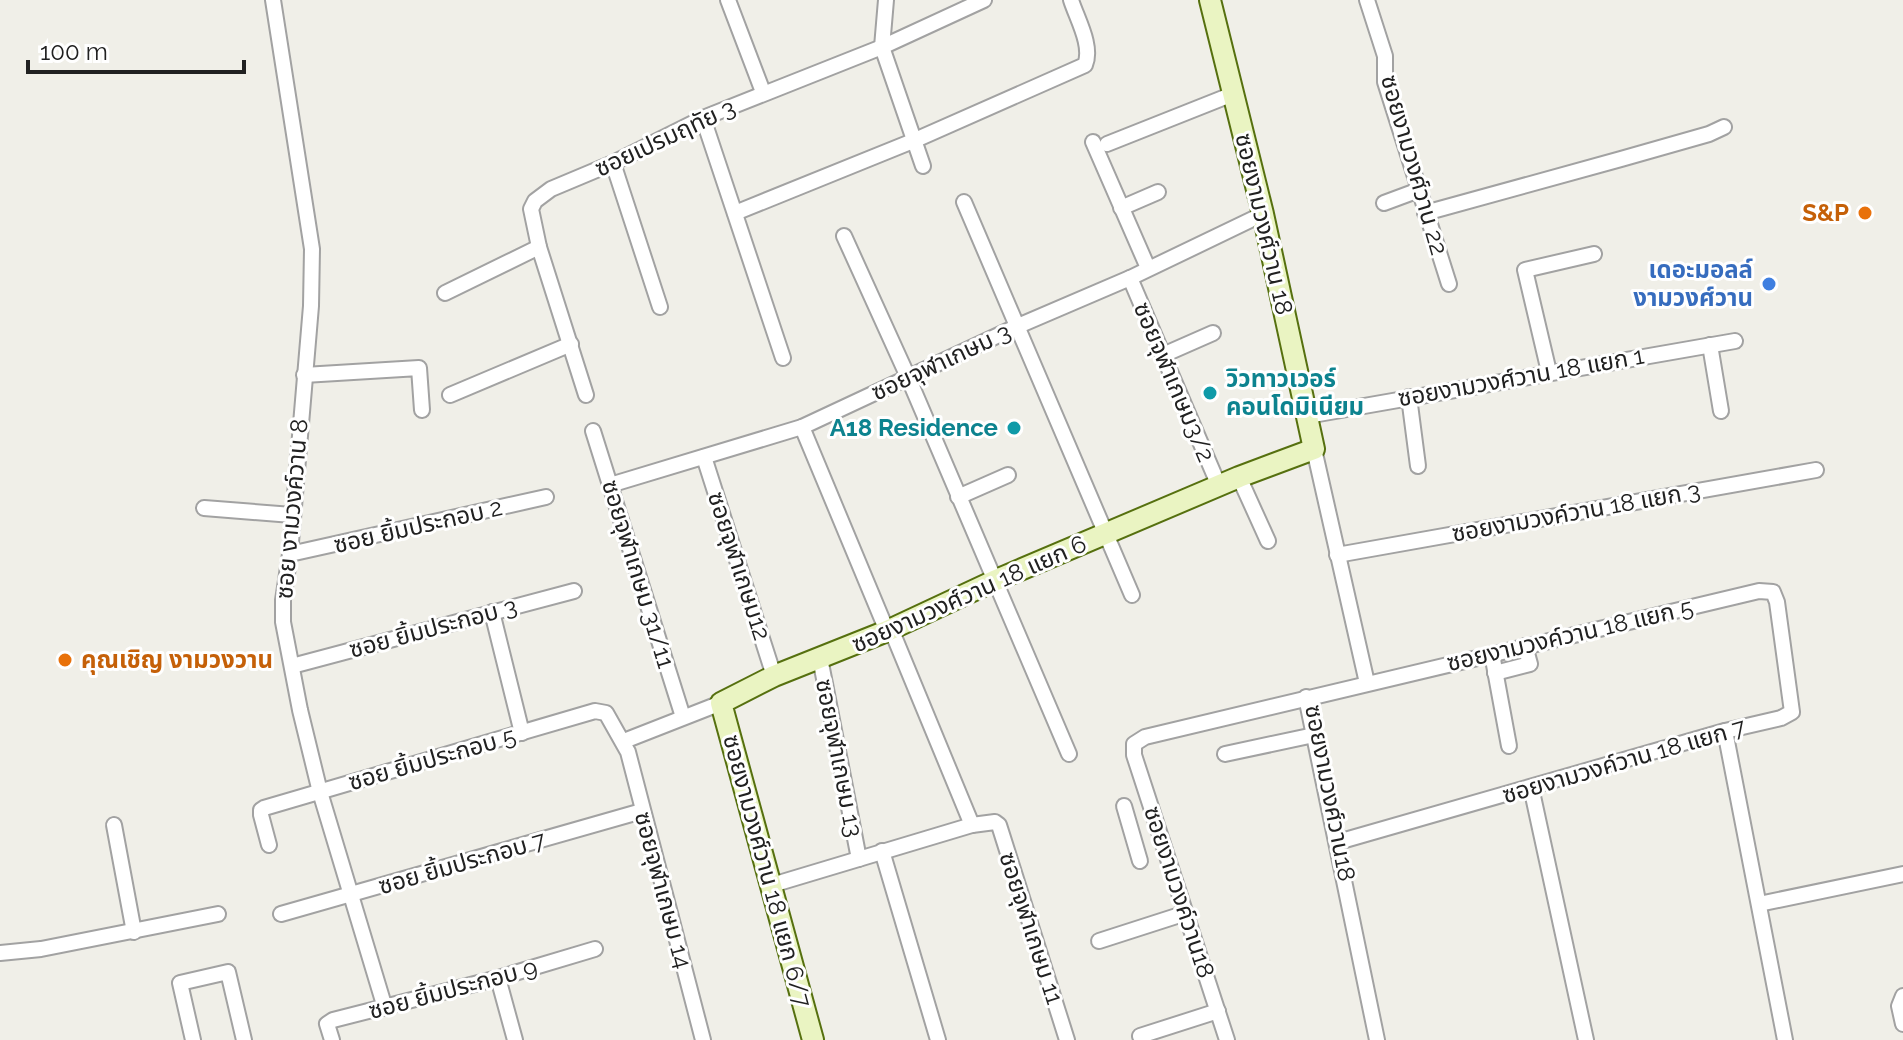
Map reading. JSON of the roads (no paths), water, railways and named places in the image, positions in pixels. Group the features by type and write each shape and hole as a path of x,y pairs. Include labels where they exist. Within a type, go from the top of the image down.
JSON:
{"street":[{"name":"ซอย งามวงค์วาน 8","path":"273,0 312,249 283,622 320,792 385,1008"},
{"path":"728,0 763,92"},
{"path":"886,0 882,47 923,166"},
{"name":"ซอยเปรมฤทัย 3","path":"586,395 539,247 531,209 535,201 551,189 613,163 703,118 882,47 984,0"},
{"path":"735,213 913,141 1085,65 1088,58 1086,46 1071,0"},
{"name":"ซอยงามวงศ์วาน 18","path":"1210,0 1263,214 1314,449"},
{"name":"ซอยงามวงศ์วาน 22","path":"1367,0 1385,56 1385,82 1449,284"},
{"path":"1148,268 1121,208 1100,143 1233,94"},
{"path":"703,118 783,358"},
{"path":"1425,213 1709,134 1724,127"},
{"path":"613,163 660,307"},
{"path":"1384,203 1419,190"},
{"path":"1121,208 1158,192"},
{"path":"964,202 1132,595"},
{"name":"ซอยจุฬาเกษม 3","path":"610,485 802,427 1263,214"},
{"path":"844,236 908,377 1069,754"},
{"path":"445,293 539,247"},
{"path":"1549,372 1525,270 1594,254"},
{"name":"ซอยจุฬาเกษม3/2","path":"1130,278 1219,486"},
{"path":"1163,355 1213,333"},
{"name":"ซอยงามวงศ์วาน 18 แยก 1","path":"1307,416 1735,341"},
{"path":"450,395 571,344"},
{"path":"1710,345 1721,411"},
{"path":"304,375 419,368 422,410"},
{"path":"1409,397 1418,466"},
{"path":"772,885 972,825 802,427"},
{"name":"ซอยจุฬาเกษม 31/11","path":"593,431 683,717"},
{"path":"1314,449 1367,683"},
{"name":"ซอยงามวงศ์วาน 18 แยก 6","path":"624,741 721,703 774,676 889,630 994,581 1239,477 1314,449"},
{"name":"ซอยจุฬาเกษม12","path":"704,457 774,676"},
{"name":"ซอยงามวงค์วาน 18 แยก 3","path":"1337,555 1816,470"},
{"path":"958,497 1008,475"},
{"path":"1239,477 1268,541"},
{"name":"ซอย ยิ้มประกอบ 2","path":"290,554 546,497"},
{"path":"204,508 292,515"},
{"name":"ซอย ยิ้มประกอบ 3","path":"292,666 574,591"},
{"name":"ซอยงามวงค์วาน 18 แยก 5","path":"1367,683 1759,591 1773,592"},
{"name":"ซอยงามวงค์วาน 18 แยก 7","path":"1338,842 1725,731 1781,718 1792,712 1773,592"},
{"path":"492,612 522,733"},
{"path":"1495,673 1530,664 1525,646"},
{"path":"1492,654 1509,746"},
{"name":"ซอยจุฬาเกษม 13","path":"820,658 859,859"},
{"name":"ซอยงามวงศ์วาน18","path":"1367,683 1306,697 1377,1040"},
{"name":"ซอยงามวงค์วาน18","path":"1227,1040 1134,755 1134,744 1145,737 1306,697"},
{"name":"ซอยงามวงศ์วาน 18 แยก 6/7","path":"721,703 813,1040"},
{"name":"ซอย ยิ้มประกอบ 5","path":"269,845 261,810 320,792 600,710 606,713 624,741"},
{"path":"1725,731 1785,1040"},
{"path":"1225,754 1314,735"},
{"name":"ซอยจุฬาเกษม 14","path":"624,741 703,1040"},
{"path":"1531,787 1586,1040"},
{"path":"1124,806 1140,861"},
{"name":"ซอย ยิ้มประกอบ 7","path":"281,914 642,811"},
{"path":"1130,828 1155,819"},
{"name":"ซอยจุฬาเกษม 11","path":"972,825 991,822 999,825 1067,1040"},
{"path":"114,825 134,932"},
{"path":"882,851 938,1040"},
{"path":"1759,904 1903,874"},
{"path":"1099,941 1186,913"},
{"path":"0,953 41,949 218,914"},
{"name":"ซอย ยิ้มประกอบ 9","path":"332,1040 327,1024 333,1020 498,978 595,949"},
{"path":"193,1040 180,983 228,972 244,1040"},
{"path":"498,978 515,1040"},
{"path":"1903,996 1899,1006 1903,1024"},
{"path":"1140,1036 1218,1011"}],"place":[{"name":"S&P","path":"1865,213"},
{"name":"เดอะมอลล์ งามวงศ์วาน","path":"1769,284"},
{"name":"วิวทาวเวอร์ คอนโดมิเนียม","path":"1210,393"},
{"name":"A18 Residence","path":"1014,428"},
{"name":"คุณเชิญ งามวงวาน","path":"65,660"}]}
